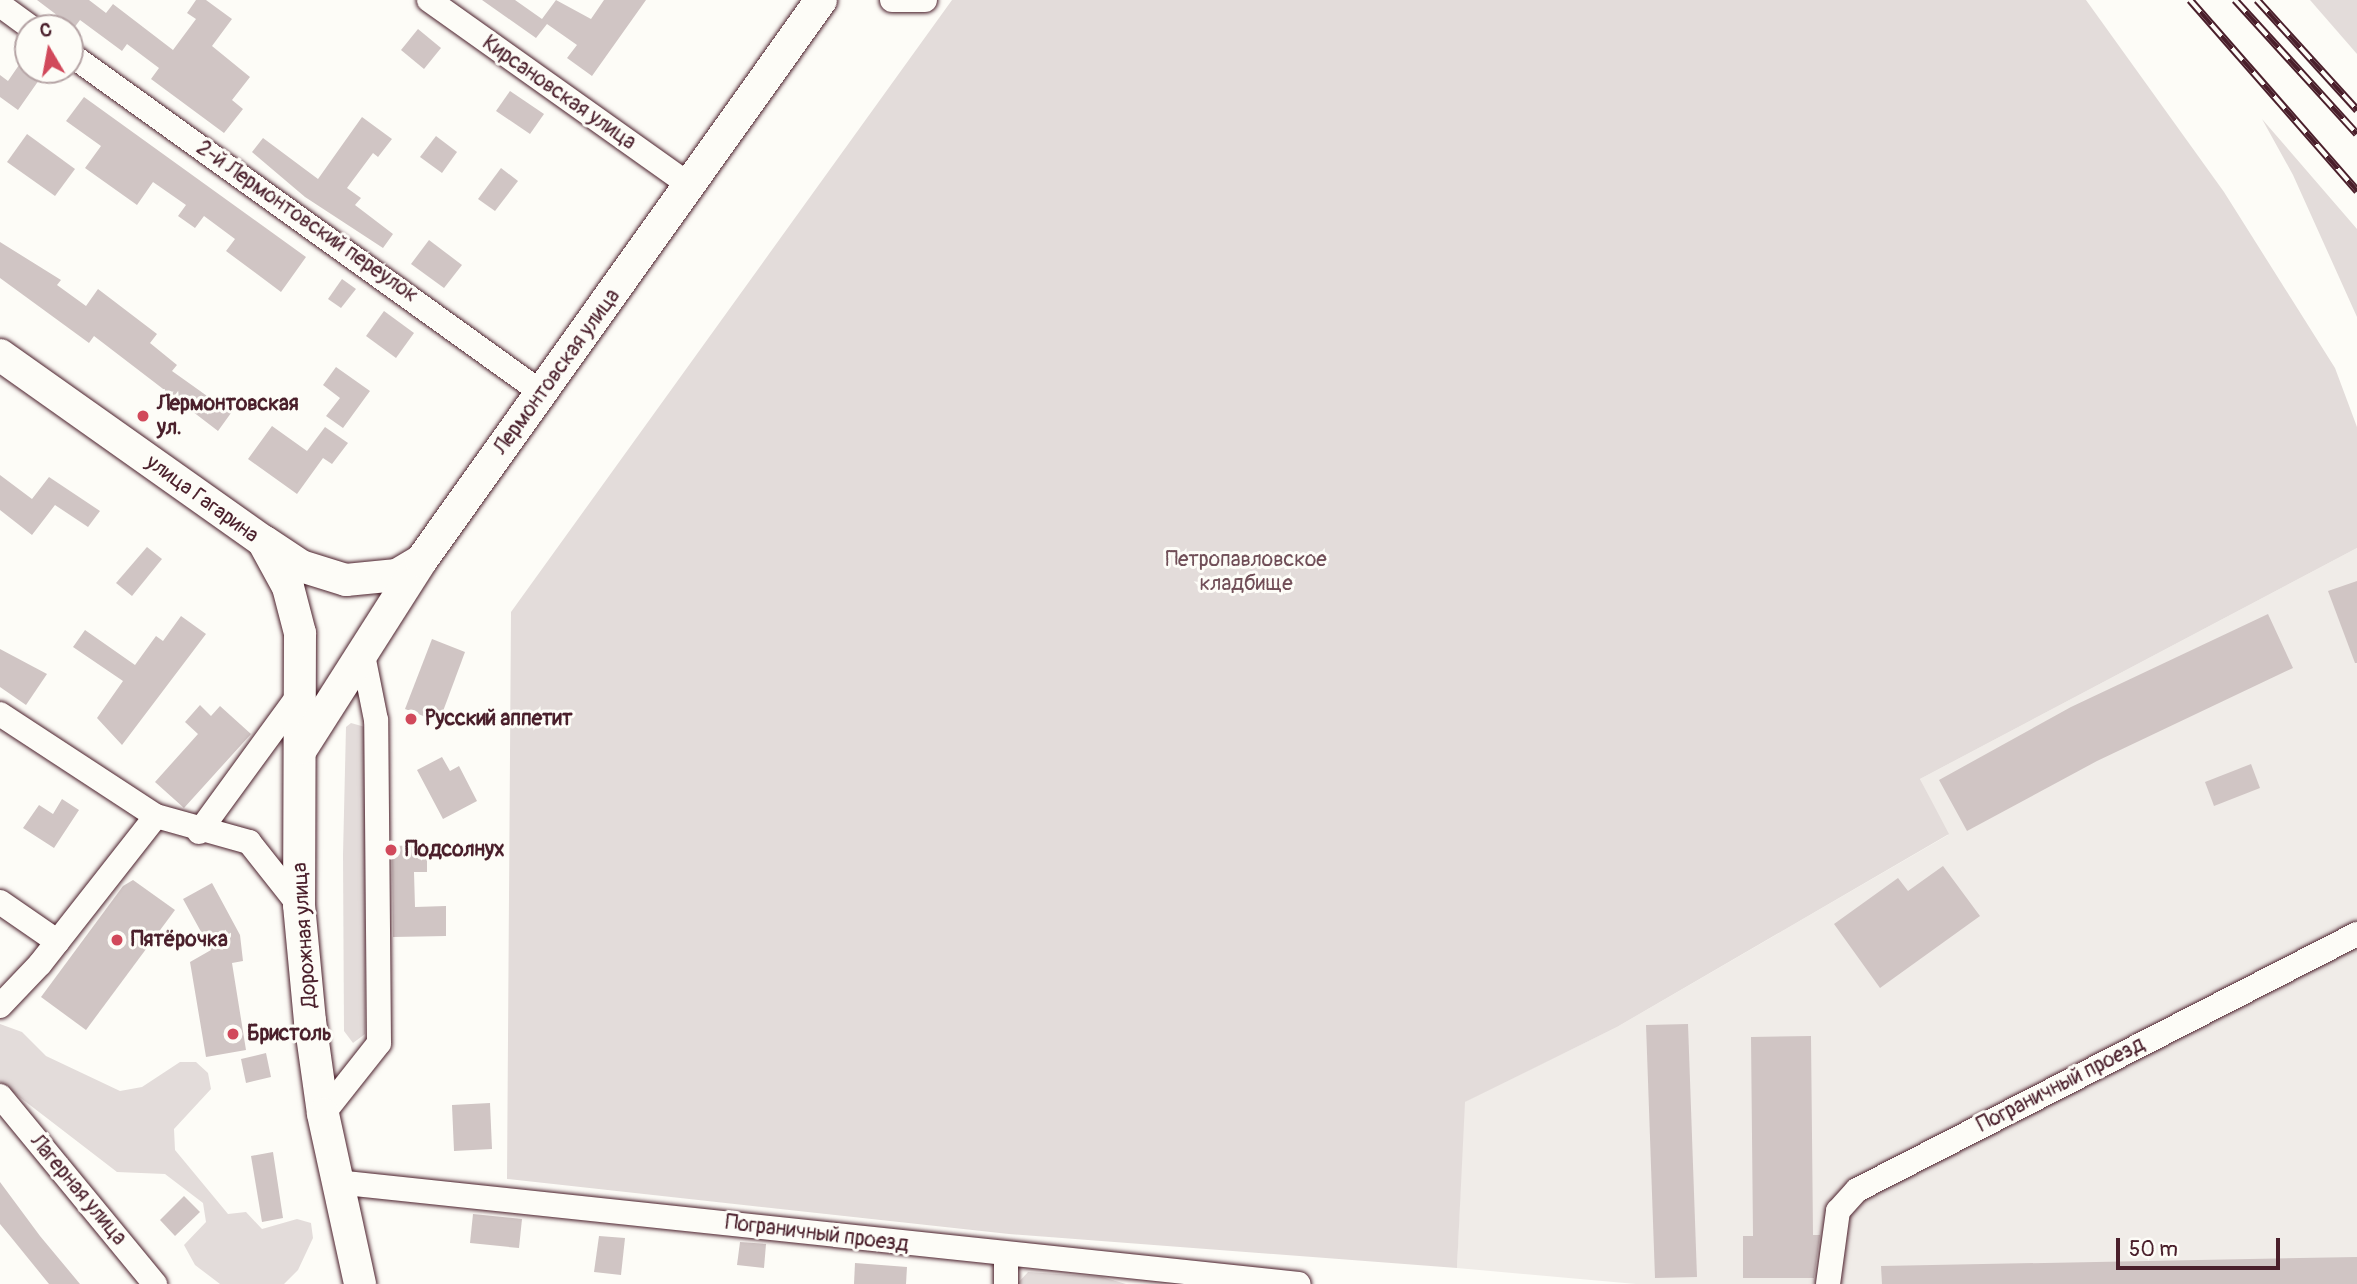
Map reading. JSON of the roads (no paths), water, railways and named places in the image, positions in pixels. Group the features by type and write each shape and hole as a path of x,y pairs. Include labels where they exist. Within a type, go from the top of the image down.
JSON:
{"main road":[{"name":"Лермонтовская улица","path":"301,749 421,561 821,0"},
{"name":"улица Гагарина","path":"0,355 263,541 288,587 300,633 301,749"},
{"path":"263,541 301,566 346,580 397,575 421,561"},
{"name":"Дорожная улица","path":"301,749 299,905 323,1114 360,1284"}],"street":[{"name":"Кирсановская улица","path":"429,0 689,186"},
{"path":"892,0 925,0"},
{"name":"2-й Лермонтовский переулок","path":"84,64 542,393"},
{"path":"323,1114 379,1043 376,720 362,650"},
{"path":"199,832 302,691"},
{"path":"0,714 156,816 199,832 249,842 299,905"},
{"path":"0,1006 58,942 156,816"},
{"path":"0,902 58,942"},
{"name":"Пограничный проезд","path":"1828,1284 1838,1211 1857,1190 2357,934"},
{"name":"Лагерная улица","path":"0,1096 155,1284"},
{"name":"Пограничный проезд","path":"336,1182 380,1182 1006,1256 1136,1276 1299,1284"},
{"path":"1006,1256 1006,1284"}],"railway":[{"path":"2190,0 2357,191"},
{"path":"2235,0 2357,134"},
{"path":"2257,0 2357,110"}],"place":[{"name":"Лермонтовская ул.","path":"143,416"},
{"name":"Русский аппетит","path":"411,719"},
{"name":"Подсолнух","path":"391,850"},
{"name":"Пятёрочка","path":"117,940"},
{"name":"Бристоль","path":"233,1034"}],"park label":[{"name":"Петропавловское кладбище","path":"1246,572"}]}
